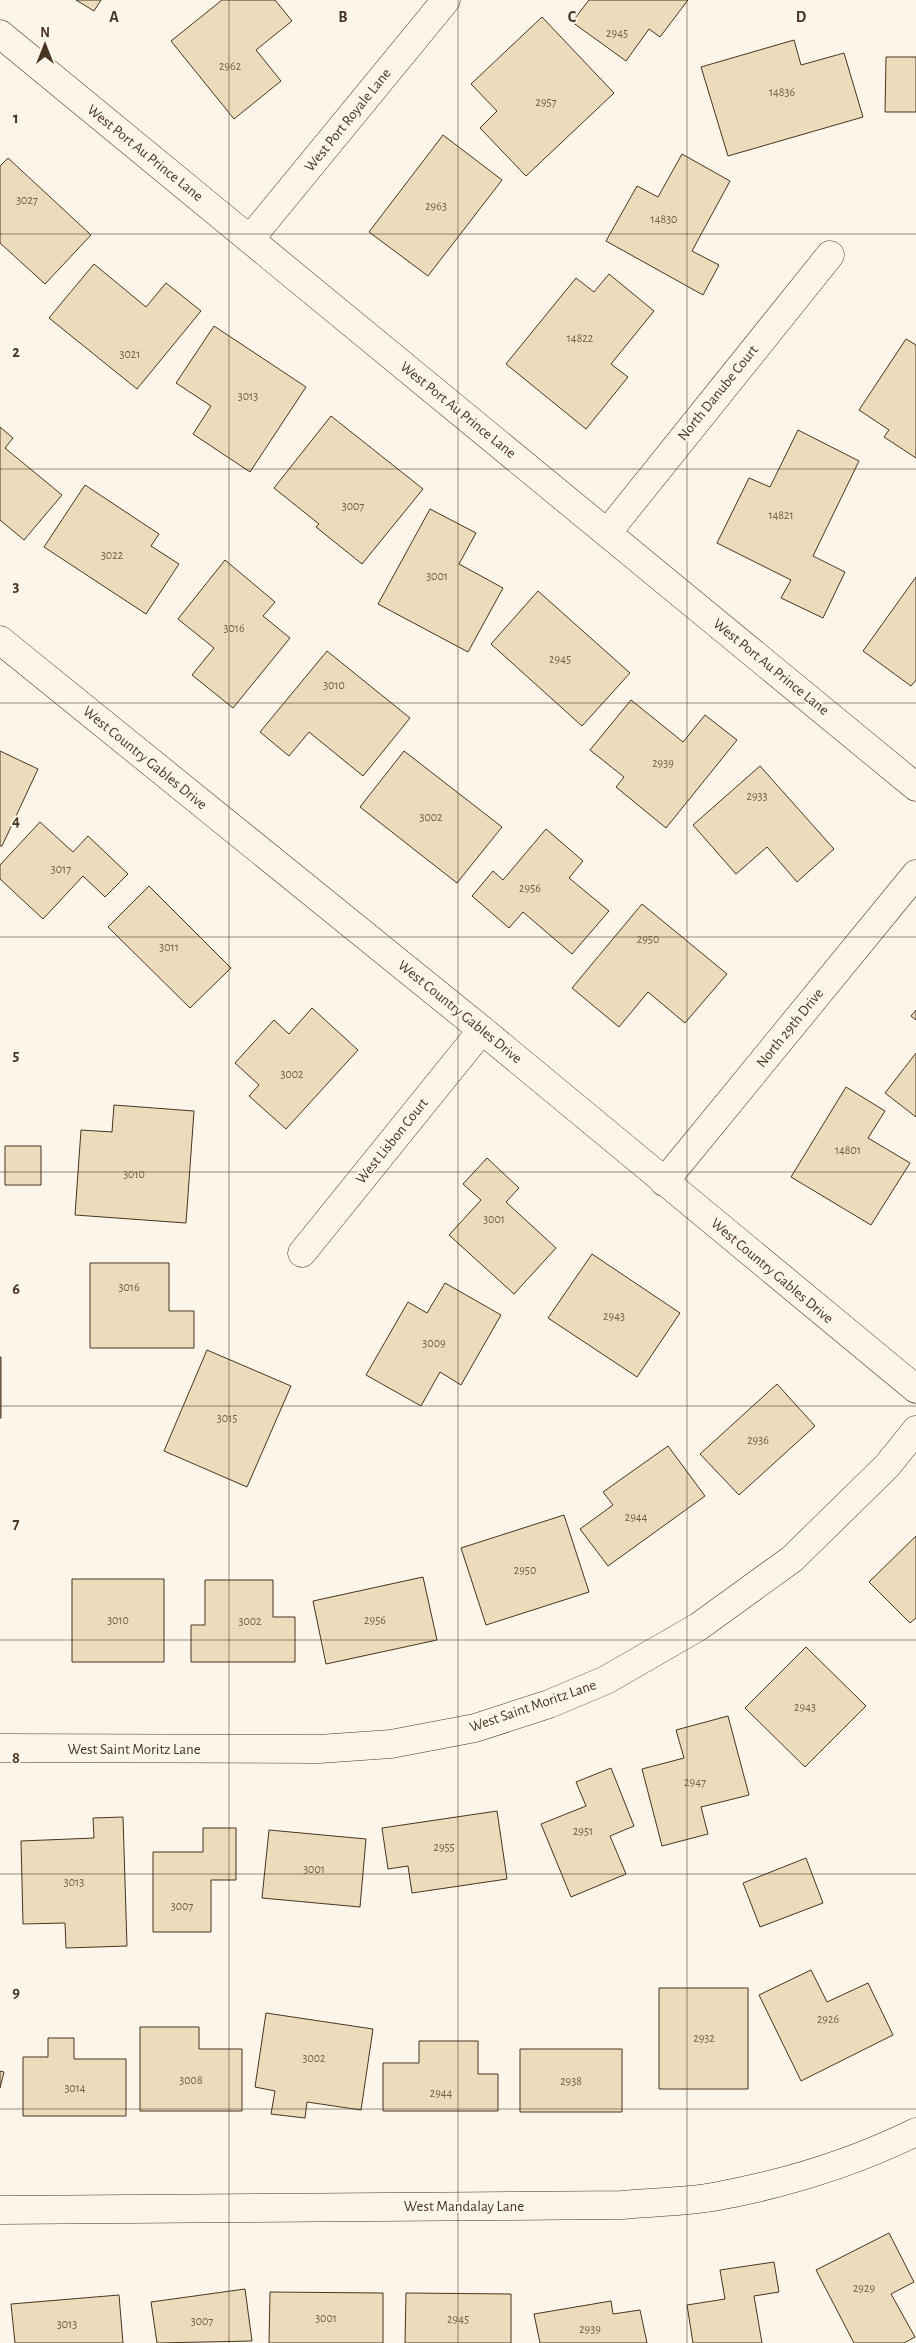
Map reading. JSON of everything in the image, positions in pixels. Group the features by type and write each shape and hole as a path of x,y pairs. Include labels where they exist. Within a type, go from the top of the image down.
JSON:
{"street":[{"name":"West Port Royale Lane","path":"250,239 446,0"},
{"name":"West Port Au Prince Lane","path":"0,34 916,787"},
{"name":"North Danube Court","path":"607,533 830,255"},
{"name":"West Country Gables Drive","path":"0,640 482,1030 916,1389"},
{"name":"North 29th Drive","path":"664,1182 916,874"},
{"name":"West Lisbon Court","path":"302,1253 482,1030"},
{"name":"West Saint Moritz Lane","path":"0,1748 318,1749 382,1744 475,1728 550,1704 606,1680 698,1627 792,1559 887,1466 916,1430"},
{"name":"West Mandalay Lane","path":"0,2210 622,2205 713,2197 823,2172 885,2147 916,2132"}],"building":[{"path":"76,0 101,0 94,11"},
{"path":"222,0 275,0 292,21 256,50 281,81 234,119 171,41"},
{"path":"589,0 688,0 660,37 649,29 626,61 572,22"},
{"path":"542,17 614,93 526,176 480,128 497,111 471,84"},
{"path":"794,40 801,65 844,53 863,117 728,156 701,67"},
{"path":"886,57 916,57 916,112 885,112"},
{"path":"443,135 502,180 428,276 369,232"},
{"path":"682,154 730,181 692,251 719,265 703,295 606,241 637,186 658,197"},
{"path":"8,158 91,235 45,284 0,243 0,166"},
{"path":"94,264 146,307 166,283 201,311 137,389 49,318"},
{"path":"609,274 654,311 611,364 628,377 586,429 506,364 576,278 594,292"},
{"path":"214,326 306,387 250,472 193,434 211,406 176,383"},
{"path":"906,339 916,345 916,458 884,437 889,430 859,410"},
{"path":"331,416 423,489 362,564 316,527 319,524 274,488"},
{"path":"0,427 13,438 5,448 62,495 24,540 0,520"},
{"path":"798,430 859,461 813,556 845,572 823,618 781,598 791,580 717,543 749,478 770,487"},
{"path":"85,485 159,534 151,546 179,564 146,614 44,547"},
{"path":"430,509 476,533 459,564 503,588 468,652 378,604"},
{"path":"225,560 275,602 263,616 290,638 233,708 192,675 214,648 178,619"},
{"path":"916,577 916,680 911,686 863,651"},
{"path":"538,591 630,673 582,726 491,644"},
{"path":"327,651 410,718 363,776 309,732 289,756 260,732"},
{"path":"631,700 683,742 705,715 737,740 666,828 616,787 624,777 590,750"},
{"path":"0,751 38,769 2,846 0,846"},
{"path":"404,751 502,827 457,883 360,807"},
{"path":"760,766 834,849 797,882 767,847 736,874 693,825"},
{"path":"40,822 73,852 88,836 128,874 105,897 83,876 43,919 0,879 0,865"},
{"path":"546,829 583,861 569,878 609,911 572,954 523,912 509,928 472,896 493,871 503,880"},
{"path":"149,886 231,968 190,1008 108,927"},
{"path":"642,904 727,974 685,1023 648,992 619,1027 572,988"},
{"path":"312,1008 358,1050 286,1129 249,1096 259,1085 235,1063 274,1020 289,1034"},
{"path":"916,1010 916,1020 911,1016"},
{"path":"916,1053 916,1117 885,1093"},
{"path":"846,1087 885,1111 868,1138 910,1163 871,1225 791,1177"},
{"path":"114,1105 194,1111 186,1223 75,1215 81,1130 112,1132"},
{"path":"5,1146 41,1146 41,1185 5,1185"},
{"path":"487,1158 519,1188 506,1202 556,1248 514,1294 449,1235 481,1200 463,1184"},
{"path":"592,1254 680,1313 637,1377 548,1318"},
{"path":"90,1263 169,1263 169,1311 194,1311 194,1348 90,1348"},
{"path":"445,1283 501,1315 461,1385 440,1372 421,1406 366,1375 408,1302 427,1313"},
{"path":"207,1350 291,1386 247,1487 164,1451"},
{"path":"1,1357 1,1418 0,1418"},
{"path":"777,1384 815,1426 739,1495 700,1454"},
{"path":"668,1446 705,1496 608,1566 580,1529 613,1505 603,1492"},
{"path":"564,1515 589,1592 486,1625 461,1548"},
{"path":"916,1536 916,1618 910,1623 869,1582"},
{"path":"423,1577 437,1640 326,1664 313,1601"},
{"path":"72,1579 164,1579 164,1662 72,1662"},
{"path":"205,1580 273,1580 273,1617 295,1617 295,1662 191,1662 191,1625 205,1625"},
{"path":"806,1647 866,1706 805,1767 745,1708"},
{"path":"728,1716 749,1795 701,1807 708,1834 662,1846 642,1769 684,1758 676,1730"},
{"path":"611,1768 634,1826 610,1836 626,1874 571,1897 541,1824 586,1806 576,1782"},
{"path":"497,1811 507,1879 412,1893 408,1866 388,1869 382,1828"},
{"path":"123,1817 127,1946 66,1948 65,1923 23,1924 21,1841 94,1838 93,1818"},
{"path":"203,1828 236,1828 236,1880 211,1880 211,1932 153,1932 153,1852 203,1852"},
{"path":"269,1830 366,1839 360,1907 262,1898"},
{"path":"806,1858 823,1903 760,1927 743,1883"},
{"path":"811,1970 827,2002 868,1983 893,2035 801,2081 759,1995"},
{"path":"659,1988 748,1988 748,2089 659,2089"},
{"path":"266,2013 373,2029 361,2110 307,2102 305,2118 271,2114 275,2091 255,2087"},
{"path":"140,2027 199,2027 199,2049 242,2049 242,2111 140,2111"},
{"path":"48,2038 74,2038 74,2059 126,2059 126,2116 23,2116 23,2057 48,2057"},
{"path":"419,2041 478,2041 478,2074 498,2074 498,2111 383,2111 383,2063 419,2063"},
{"path":"520,2049 622,2049 622,2112 520,2112"},
{"path":"0,2071 4,2072 0,2088"},
{"path":"889,2233 914,2282 891,2294 915,2337 904,2343 854,2343 816,2270"},
{"path":"774,2262 779,2292 754,2296 762,2343 693,2343 687,2305 725,2299 720,2270"},
{"path":"245,2289 252,2341 157,2343 151,2302"},
{"path":"270,2292 383,2293 383,2343 269,2343"},
{"path":"406,2293 511,2294 511,2343 405,2343"},
{"path":"119,2295 123,2343 15,2343 11,2304"},
{"path":"611,2301 613,2314 640,2310 647,2343 540,2343 534,2314"}]}
